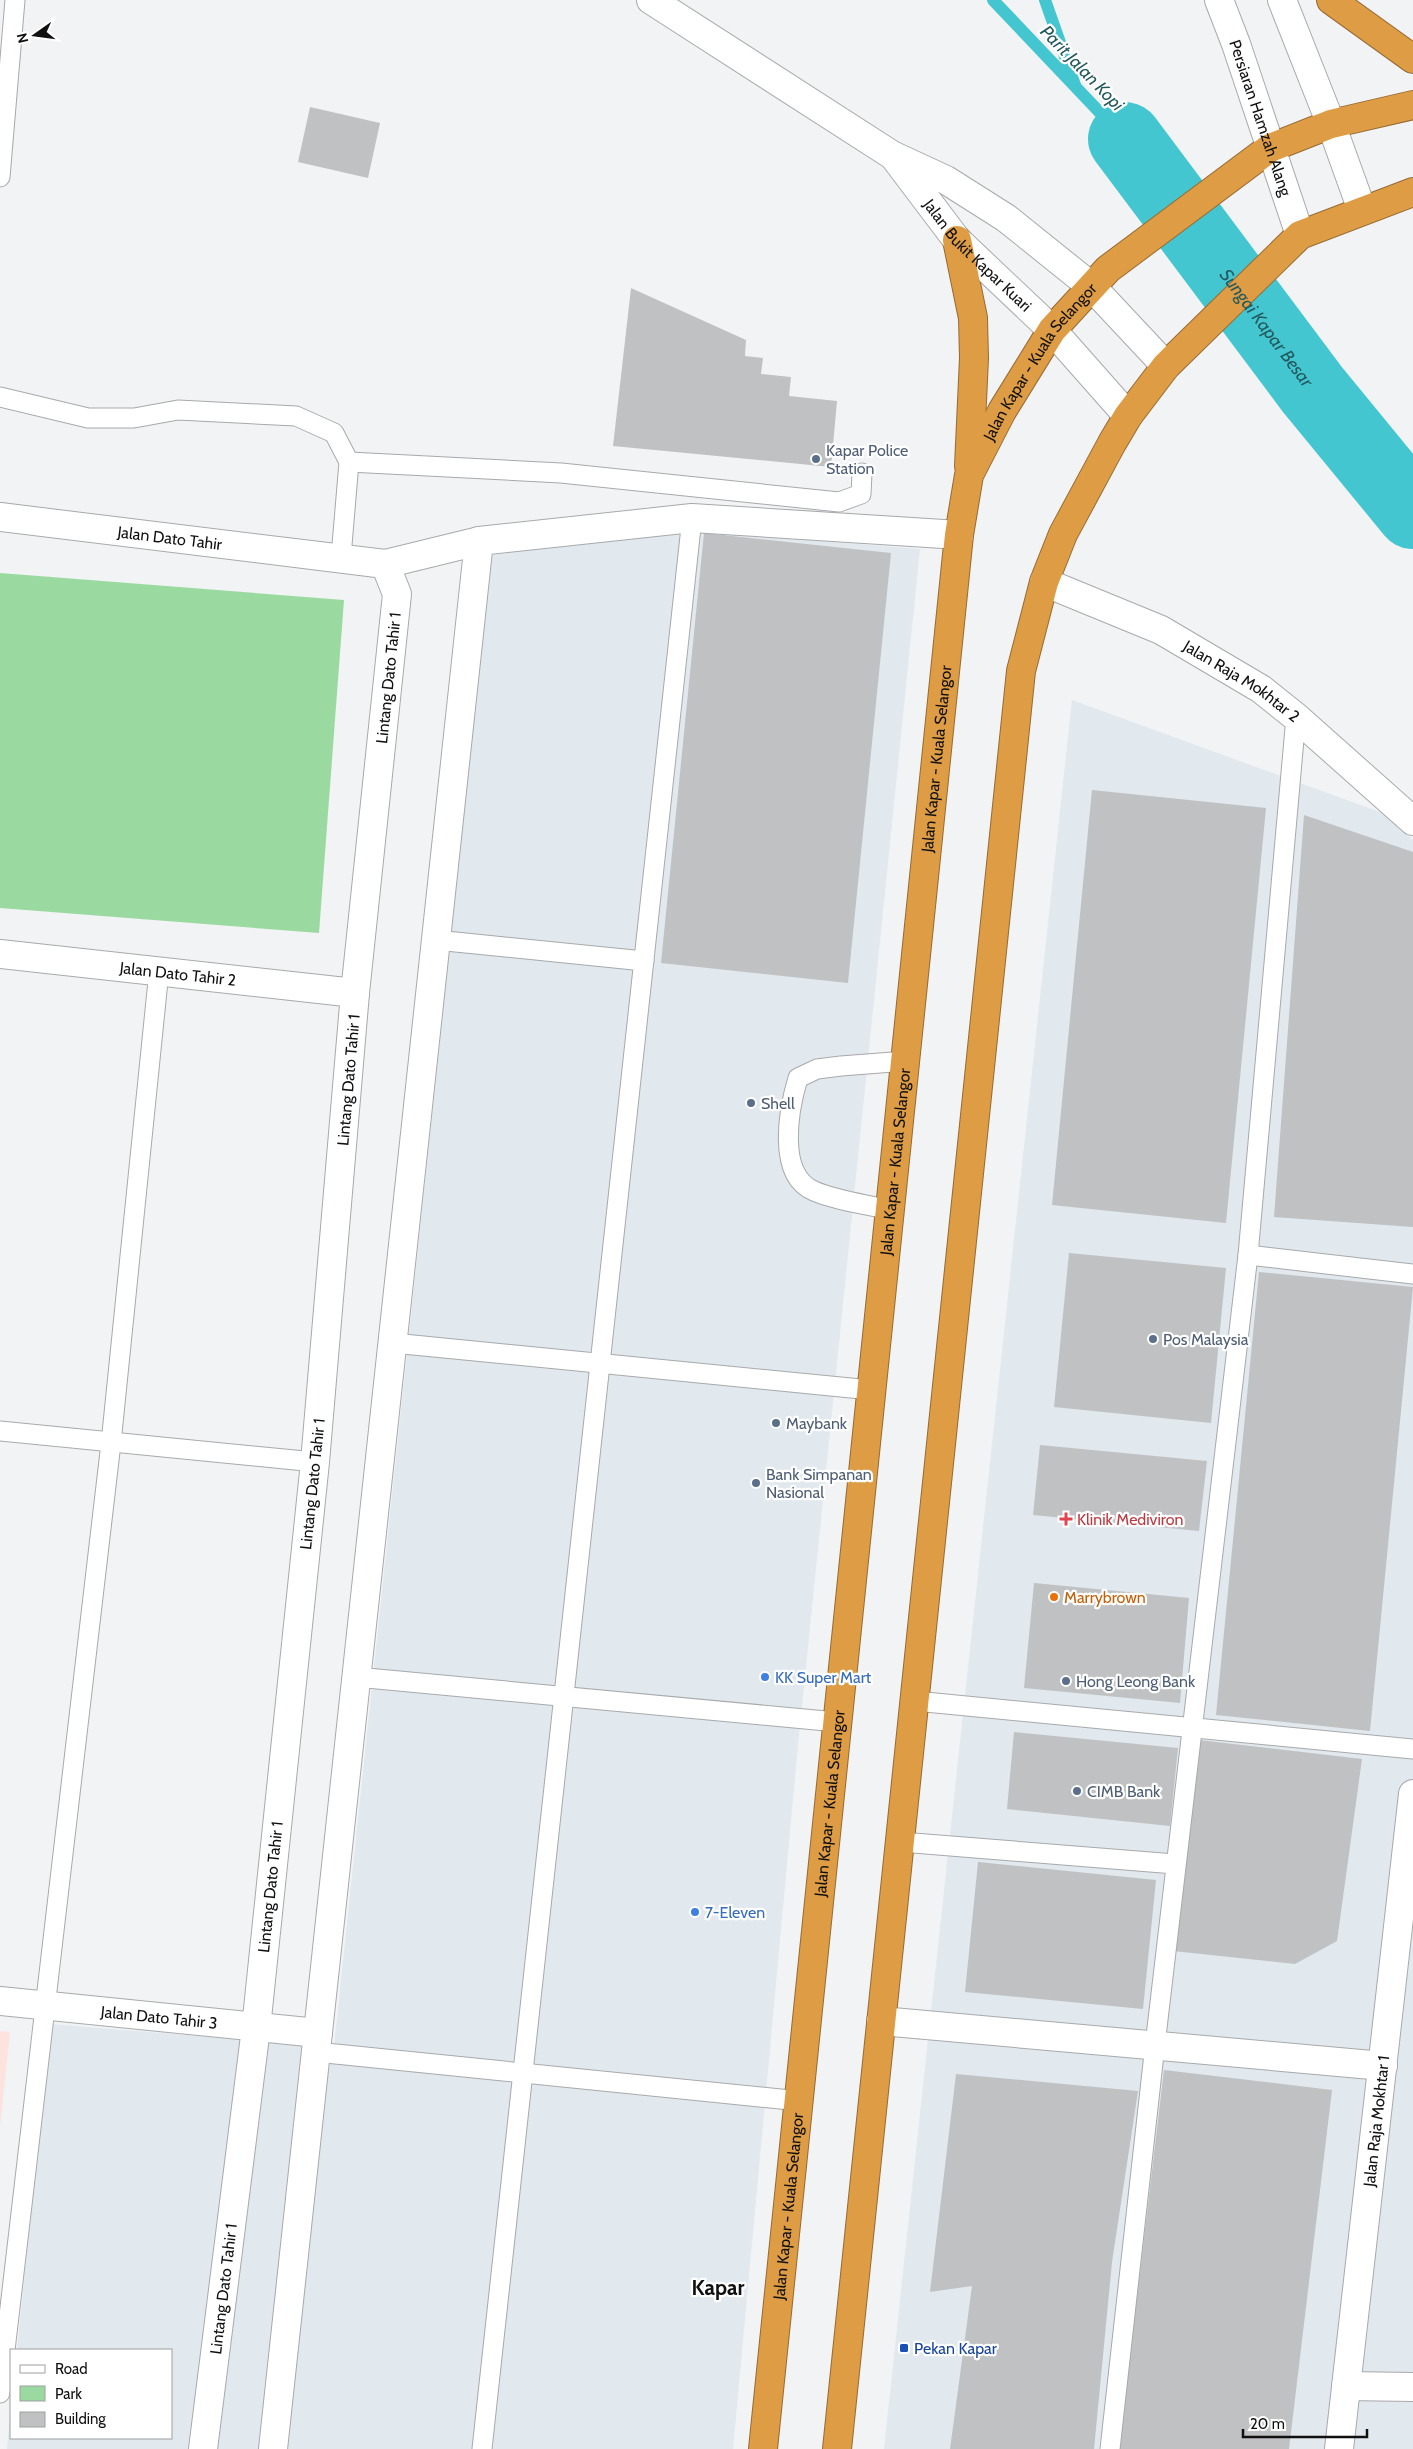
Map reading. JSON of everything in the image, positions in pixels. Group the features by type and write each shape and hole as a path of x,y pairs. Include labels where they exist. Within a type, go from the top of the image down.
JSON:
{"highway":[{"path":"1331,0 1413,59"},
{"name":"Jalan Kapar - Kuala Selangor","path":"763,2449 959,536 969,475 1002,411 1052,330 1100,278 1270,148 1331,124 1413,105"},
{"path":"837,2449 1021,671 1044,582 1063,534 1128,416 1173,359 1293,243 1362,210 1413,192"},
{"path":"957,240 973,318 969,475"}],"street":[{"name":"Jalan Bukit Kapar Kuari","path":"652,0 892,155 946,180 1100,278 1173,359"},
{"name":"Persiaran Hamzah Alang","path":"1219,0 1236,44 1270,148 1293,243"},
{"path":"1282,0 1331,124 1362,210"},
{"name":"Jalan Bukit Kapar Kuari","path":"892,155 957,240 1052,330 1128,416"},
{"name":"Jalan Dato Tahir","path":"0,517 341,557"},
{"path":"341,557 386,564 479,541 692,518 959,536"},
{"path":"274,2449 479,541"},
{"name":"Lintang Dato Tahir 1","path":"202,2449 256,2028 315,1462 355,993 397,594 386,564"},
{"name":"Jalan Raja Mokhtar 2","path":"1044,582 1161,630 1261,689 1296,717 1413,821"},
{"name":"Jalan Dato Tahir 2","path":"0,954 355,993"},
{"name":"Jalan Raja Mokhtar 1","path":"1339,2449 1383,2066 1405,1939 1413,1794"},
{"name":"Jalan Dato Tahir 3","path":"0,2001 256,2028 317,2043"},
{"path":"881,2021 1383,2066"},
{"path":"1346,2386 1413,2387"}],"lane":[{"path":"0,177 4,72 14,0"},
{"path":"0,397 88,418 134,418 178,410 296,416 334,433 349,462 341,557"},
{"path":"349,462 561,474 839,502 861,494 862,473"},
{"path":"482,2449 692,518"},
{"path":"1110,2449 1154,2046 1248,1255 1296,717"},
{"path":"436,940 644,961"},
{"path":"0,2393 111,1443 159,971"},
{"path":"890,1210 813,1191 794,1174 789,1153 790,1106 798,1078 817,1070 841,1066 906,1062"},
{"path":"1248,1255 1413,1274"},
{"path":"393,1343 871,1390"},
{"path":"0,1431 315,1462"},
{"path":"356,1677 837,1722"},
{"path":"915,1701 1413,1750"},
{"path":"901,1842 1176,1864"},
{"path":"317,2043 523,2073 800,2101"}],"shaded area":[{"path":"703,531 920,549 798,1745 733,2449 7,2449 10,2417 10,2439 172,2439 172,2349 17,2349 50,2024 334,2047 491,555"},
{"path":"1072,700 1388,815 1413,840 1413,2449 884,2449"},
{"path":"0,2031 10,2032 0,2128"}],"green space":[{"path":"0,573 344,600 319,933 0,908"}],"building":[{"path":"310,107 380,123 368,178 298,162"},
{"path":"631,288 746,340 745,356 763,358 761,374 791,377 789,396 837,401 831,467 613,446"},
{"path":"704,533 891,553 848,983 661,963"},
{"path":"1092,790 1266,808 1226,1223 1052,1205"},
{"path":"1304,815 1413,852 1413,1227 1274,1217"},
{"path":"1069,1253 1226,1268 1211,1423 1054,1407"},
{"path":"1259,1272 1413,1287 1370,1731 1216,1715"},
{"path":"1040,1445 1207,1461 1199,1531 1033,1515"},
{"path":"1034,1583 1189,1598 1180,1703 1024,1688"},
{"path":"1014,1732 1178,1748 1170,1826 1007,1809"},
{"path":"1199,1740 1362,1759 1337,1941 1295,1964 1173,1951"},
{"path":"978,1862 1156,1880 1143,2009 965,1992"},
{"path":"1164,2070 1332,2090 1289,2449 1119,2449"},
{"path":"956,2074 1138,2091 1112,2262 1094,2449 950,2449 972,2286 930,2292"}],"waterway":[{"name":"Parit Jalan Kopi","path":"993,0 1125,139"},
{"path":"1045,0 1075,85"},
{"name":"Sungai Kapar Besar","path":"1125,139 1312,389 1413,512"}],"place":[{"name":"Kapar Police Station","path":"816,459"},
{"name":"Shell","path":"751,1103"},
{"name":"Pos Malaysia","path":"1153,1339"},
{"name":"Maybank","path":"776,1423"},
{"name":"Bank Simpanan Nasional","path":"756,1483"},
{"name":"Klinik Mediviron","path":"1066,1519"},
{"name":"Marrybrown","path":"1054,1597"},
{"name":"KK Super Mart","path":"765,1677"},
{"name":"Hong Leong Bank","path":"1066,1681"},
{"name":"CIMB Bank","path":"1077,1791"},
{"name":"7-Eleven","path":"695,1912"},
{"name":"Pekan Kapar","path":"904,2348"}],"district":[{"name":"Kapar","path":"718,2288"}]}
